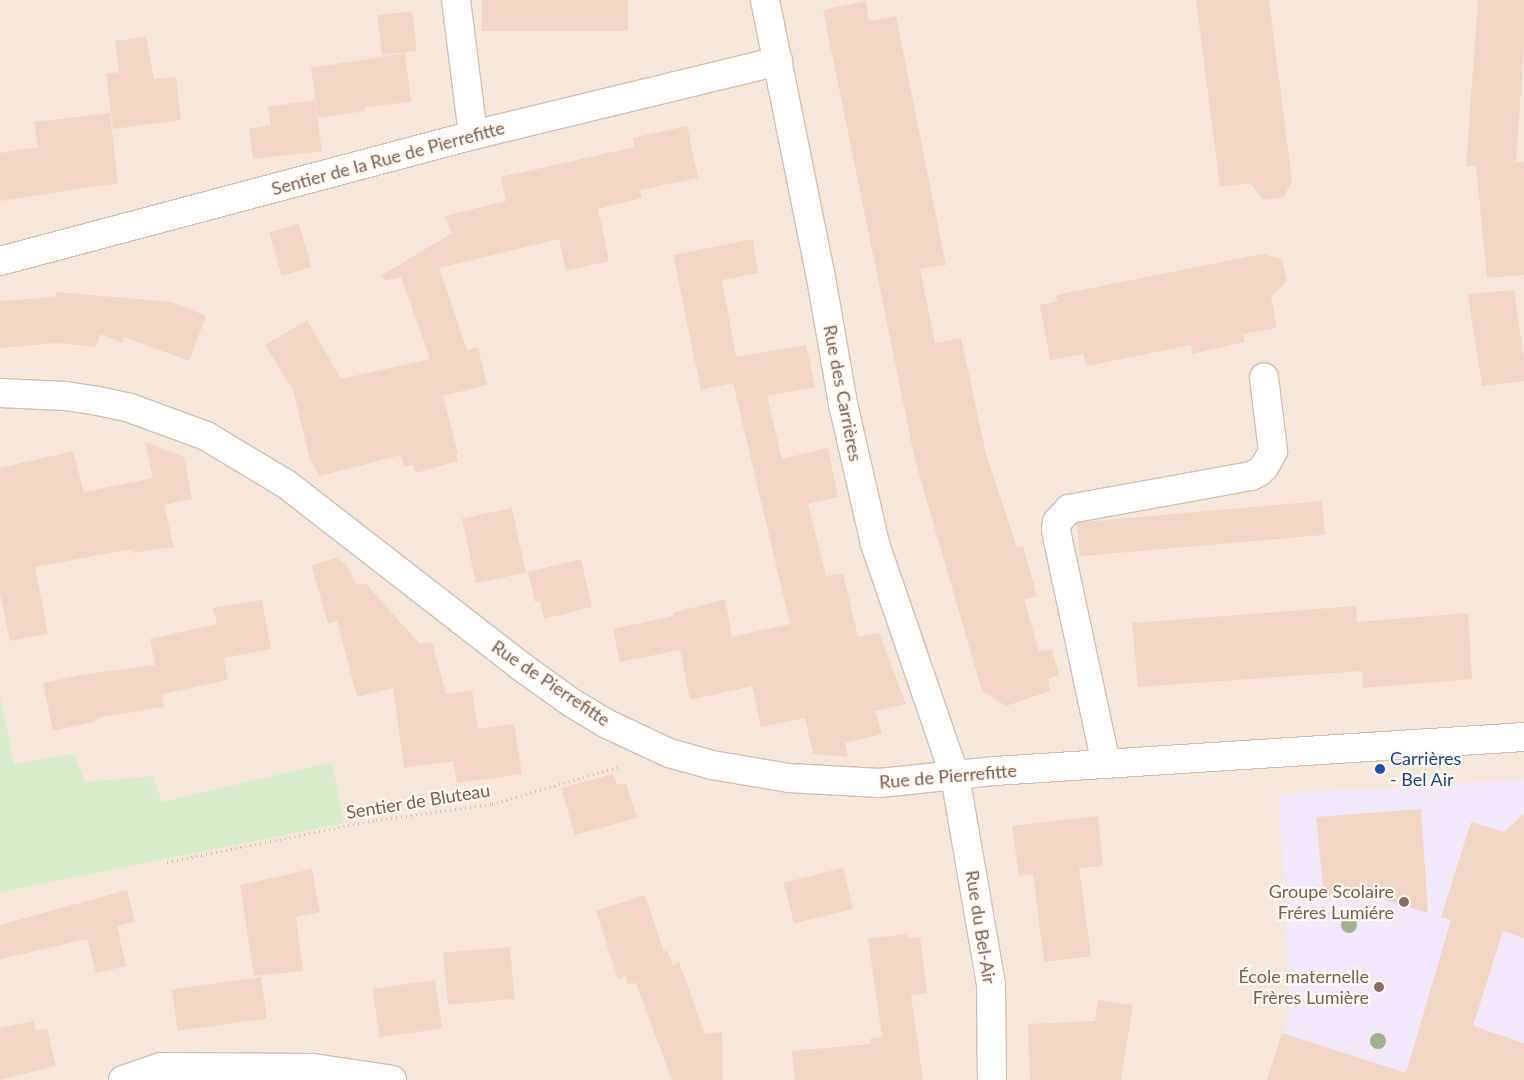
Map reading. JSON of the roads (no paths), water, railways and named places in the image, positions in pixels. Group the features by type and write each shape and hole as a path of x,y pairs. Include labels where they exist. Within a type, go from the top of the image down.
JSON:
{"street":[{"path":"456,0 473,135"},
{"name":"Rue des Carrières","path":"766,0 820,272 843,404 875,544 955,776"},
{"name":"Sentier de la Rue de Pierrefitte","path":"0,261 473,135 778,62"},
{"path":"1106,764 1058,541 1057,522 1069,509 1251,476 1259,472 1265,466 1273,451 1264,378"},
{"name":"Rue de Pierrefitte","path":"0,393 66,396 130,408 197,433 231,450 286,484 548,686 605,723 669,752 721,766 828,782 880,783 995,771 1524,737"},
{"name":"Rue du Bel-Air","path":"955,776 991,985 992,1080"},
{"path":"123,1080 161,1067 313,1068 392,1080"}],"place":[{"name":"Carrières - Bel Air","path":"1380,769"},
{"name":"Groupe Scolaire Fréres Lumiére","path":"1404,902"},
{"name":"École maternelle Frères Lumière","path":"1379,987"}]}
